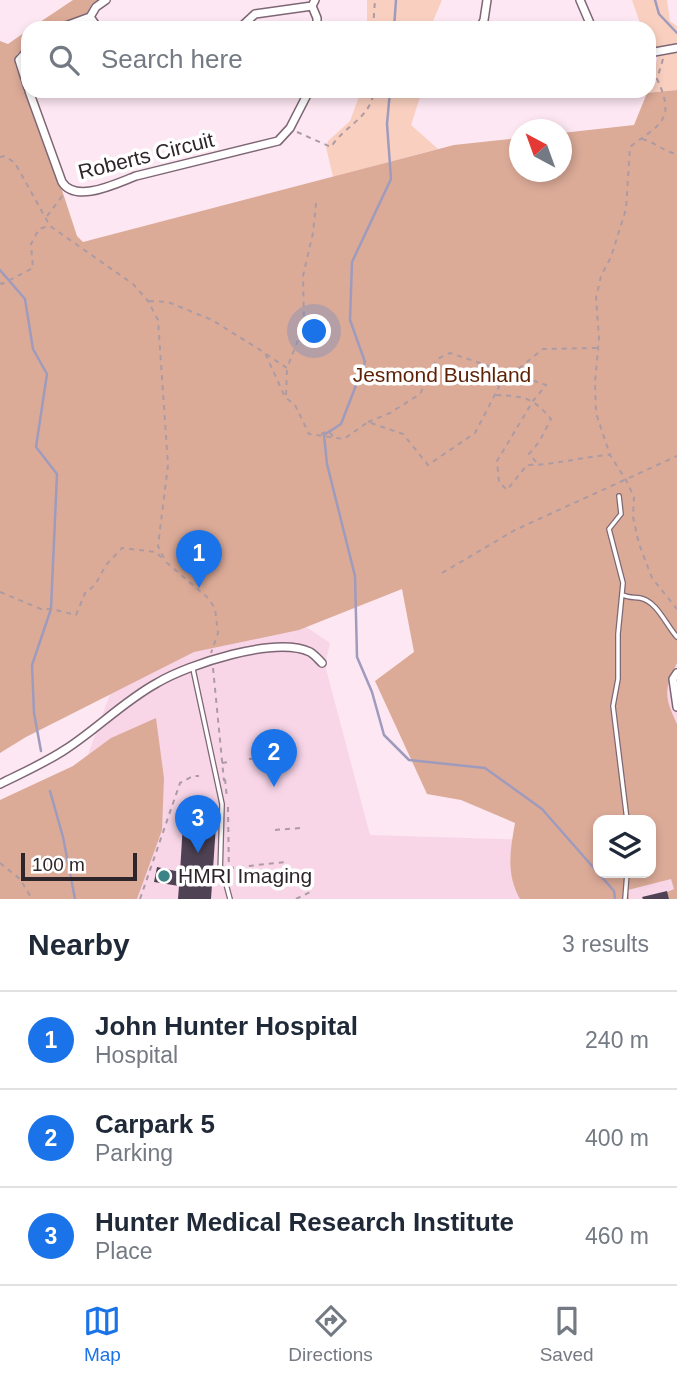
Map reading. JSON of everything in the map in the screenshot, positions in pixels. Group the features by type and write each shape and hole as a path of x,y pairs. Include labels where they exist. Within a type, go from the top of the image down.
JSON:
{"street":[{"path":"79,21 90,17 96,7 106,0"},
{"path":"484,21 487,0"},
{"path":"580,0 589,21"},
{"path":"247,21 255,13 313,3 317,21"},
{"path":"90,17 93,21"},
{"path":"656,52 677,48"},
{"name":"Roberts Circuit","path":"32,98 62,182 67,189 80,193 184,163 274,142 282,138 290,128"},
{"path":"290,128 305,98"},
{"path":"0,784 66,749 149,688 193,666 273,648 307,651 313,653 322,663"},
{"path":"677,673 673,679 677,707"}],"lane":[{"path":"619,496 621,514 609,529 623,583 618,634 618,679 613,706 625,815"},
{"path":"622,595 642,598 657,610 677,637"},
{"path":"193,666 222,804 220,876 226,884 230,899"},
{"path":"625,899 627,878"}],"path":[{"path":"373,21 374,0"},
{"path":"665,51 657,79 667,94 669,117 656,131 630,147 626,209 611,257 601,276 596,298 598,348 595,382 596,413 610,455 634,497 633,517 639,544 652,578 677,609"},
{"path":"290,128 331,147 345,130 365,115 372,98"},
{"path":"640,139 652,141 669,153 677,154"},
{"path":"0,157 5,156 15,163 50,226 133,284 148,301 158,320 168,465 158,539 162,558"},
{"path":"46,218 67,189"},
{"path":"285,397 288,368 304,325 303,275 313,233 316,203"},
{"path":"0,283 33,268 31,244 39,229 50,226"},
{"path":"148,301 168,302 212,320 288,368"},
{"path":"368,422 403,434 428,466 475,433 501,383 543,349 598,348"},
{"path":"265,353 285,397 295,405 309,434 344,439 368,422 390,413 420,394 437,359 450,353 547,386 533,401 497,461 499,482 507,490 527,465 562,463 579,457 610,455"},
{"path":"495,396 517,396 538,403 551,419 529,454 539,465"},
{"path":"319,435 329,432 333,437"},
{"path":"442,573 515,530 677,456"},
{"path":"0,592 41,609 76,615 85,593 95,585 106,565 122,548 156,552 207,597 215,608 218,634 211,653 224,783"},
{"path":"249,760 261,758"},
{"path":"222,763 229,762"},
{"path":"140,899 180,783 199,776"},
{"path":"275,830 300,828"},
{"path":"229,869 286,862"},
{"path":"0,863 20,879 32,899"},
{"path":"296,899 310,892 312,886"}],"shaded area":[{"path":"367,0 442,0 433,21 367,21"},
{"path":"632,0 667,0 670,21 677,26 677,43 672,47 656,49 656,21 639,21"},
{"path":"677,51 677,90 656,92 658,57"},
{"path":"358,98 420,98 411,125 438,149 333,177 326,147 328,141 350,121"},
{"path":"677,341 677,899 0,899 86,760 168,534 330,643 325,665 370,835 593,842 593,878 656,878 656,815 594,815 582,406"}],"green space":[{"path":"73,0 98,0 87,13 70,21 42,21"},
{"name":"Jesmond Bushland","path":"21,35 21,51 17,54 15,64 21,80 21,98 28,98 77,236 83,242 454,145 509,139 509,182 572,182 572,132 634,125 645,98 656,98 656,92 677,90 677,663 667,693 677,724 677,899 669,899 667,892 674,889 671,879 628,890 629,899 520,899 511,871 515,823 461,800 427,794 375,681 414,652 402,589 299,630 194,652 26,737 0,753 0,41 8,44"},
{"path":"156,718 164,778 162,830 137,899 0,899 0,800 73,766 111,738"}],"building":[{"path":"194,803 208,804 208,809 217,810 211,899 178,899 179,886 154,882 157,867 180,872 184,807 194,808"},
{"path":"667,891 669,899 642,897"}],"waterway":[{"path":"394,21 396,0"},
{"path":"655,0 659,14 677,33"},
{"path":"389,98 387,124 391,179 352,262 350,320 365,362 341,424 324,435 327,464 355,576 357,657 372,692 384,735 409,760 485,768 542,809 614,891 615,899"},
{"path":"0,270 25,299 33,349 47,374 36,447 57,474 51,609 32,665 34,713 41,751"},
{"path":"50,791 63,837 75,899"}],"place":[{"name":"John Hunter Hospital","path":"199,588"},
{"name":"Carpark 5","path":"274,787"},
{"name":"Hunter Medical Research Institute","path":"198,853"},
{"name":"HMRI Imaging","path":"164,876"}]}
